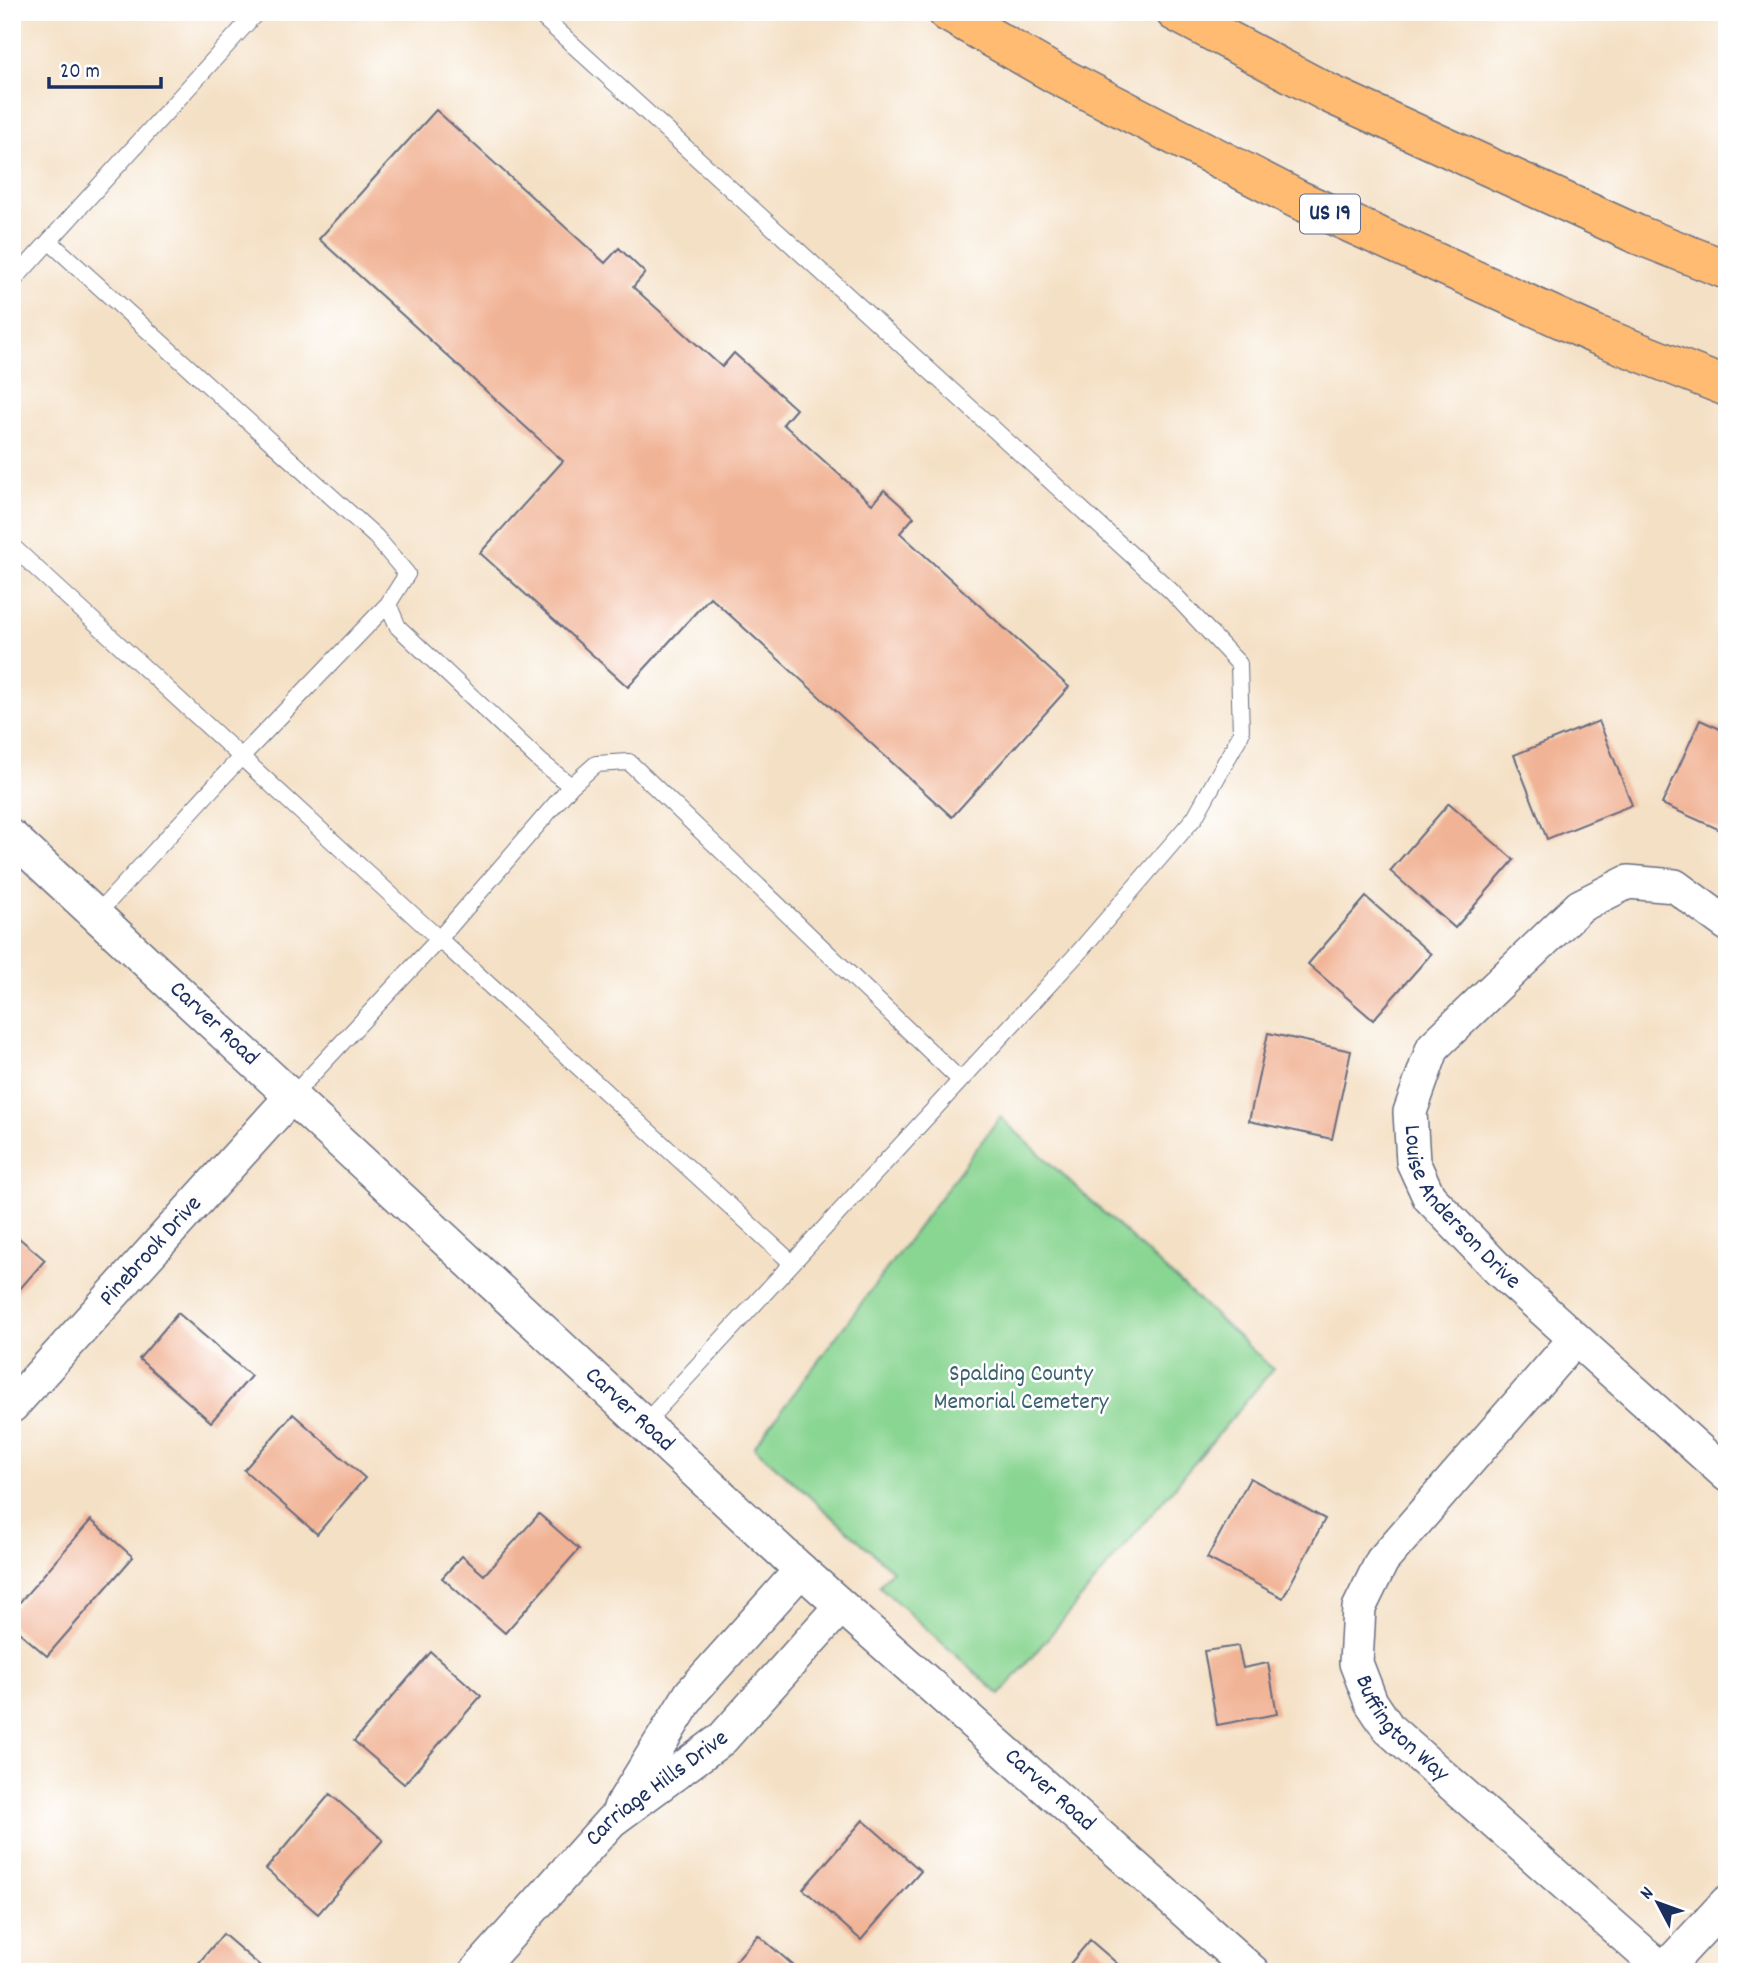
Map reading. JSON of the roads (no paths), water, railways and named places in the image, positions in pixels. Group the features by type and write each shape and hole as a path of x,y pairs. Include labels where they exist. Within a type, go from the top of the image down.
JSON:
{"highway":[{"name":"US 19","path":"947,12 1055,74 1297,198 1594,334 1727,387"},
{"path":"1175,12 1330,94 1636,234 1727,270"}],"street":[{"name":"Carver Road","path":"12,837 801,1570 1253,1972"},
{"name":"Louise Anderson Drive","path":"1727,924 1675,886 1628,882 1580,906 1433,1047 1410,1112 1413,1162 1429,1197 1499,1270 1727,1475"},
{"name":"Pinebrook Drive","path":"12,1406 292,1096"},
{"name":"Buffington Way","path":"1575,1339 1382,1561 1359,1608 1356,1663 1371,1702 1389,1729 1663,1971"},
{"path":"611,1822 691,1693 801,1570"},
{"name":"Carriage Hills Drive","path":"476,1972 611,1822 722,1739 841,1606"},
{"path":"1663,1971 1727,1902"}],"lane":[{"path":"12,282 257,12"},
{"path":"537,12 1160,582 1239,664 1241,734 1195,817 1077,953 643,1424"},
{"path":"49,241 376,537 407,574 388,604 241,757 96,915"},
{"path":"12,546 792,1263"},
{"path":"388,604 398,627 541,762 571,786"},
{"path":"292,1096 439,939 571,786 596,764 629,762 960,1080"}],"park label":[{"name":"Spalding County Memorial Cemetery","path":"1021,1389"}]}
